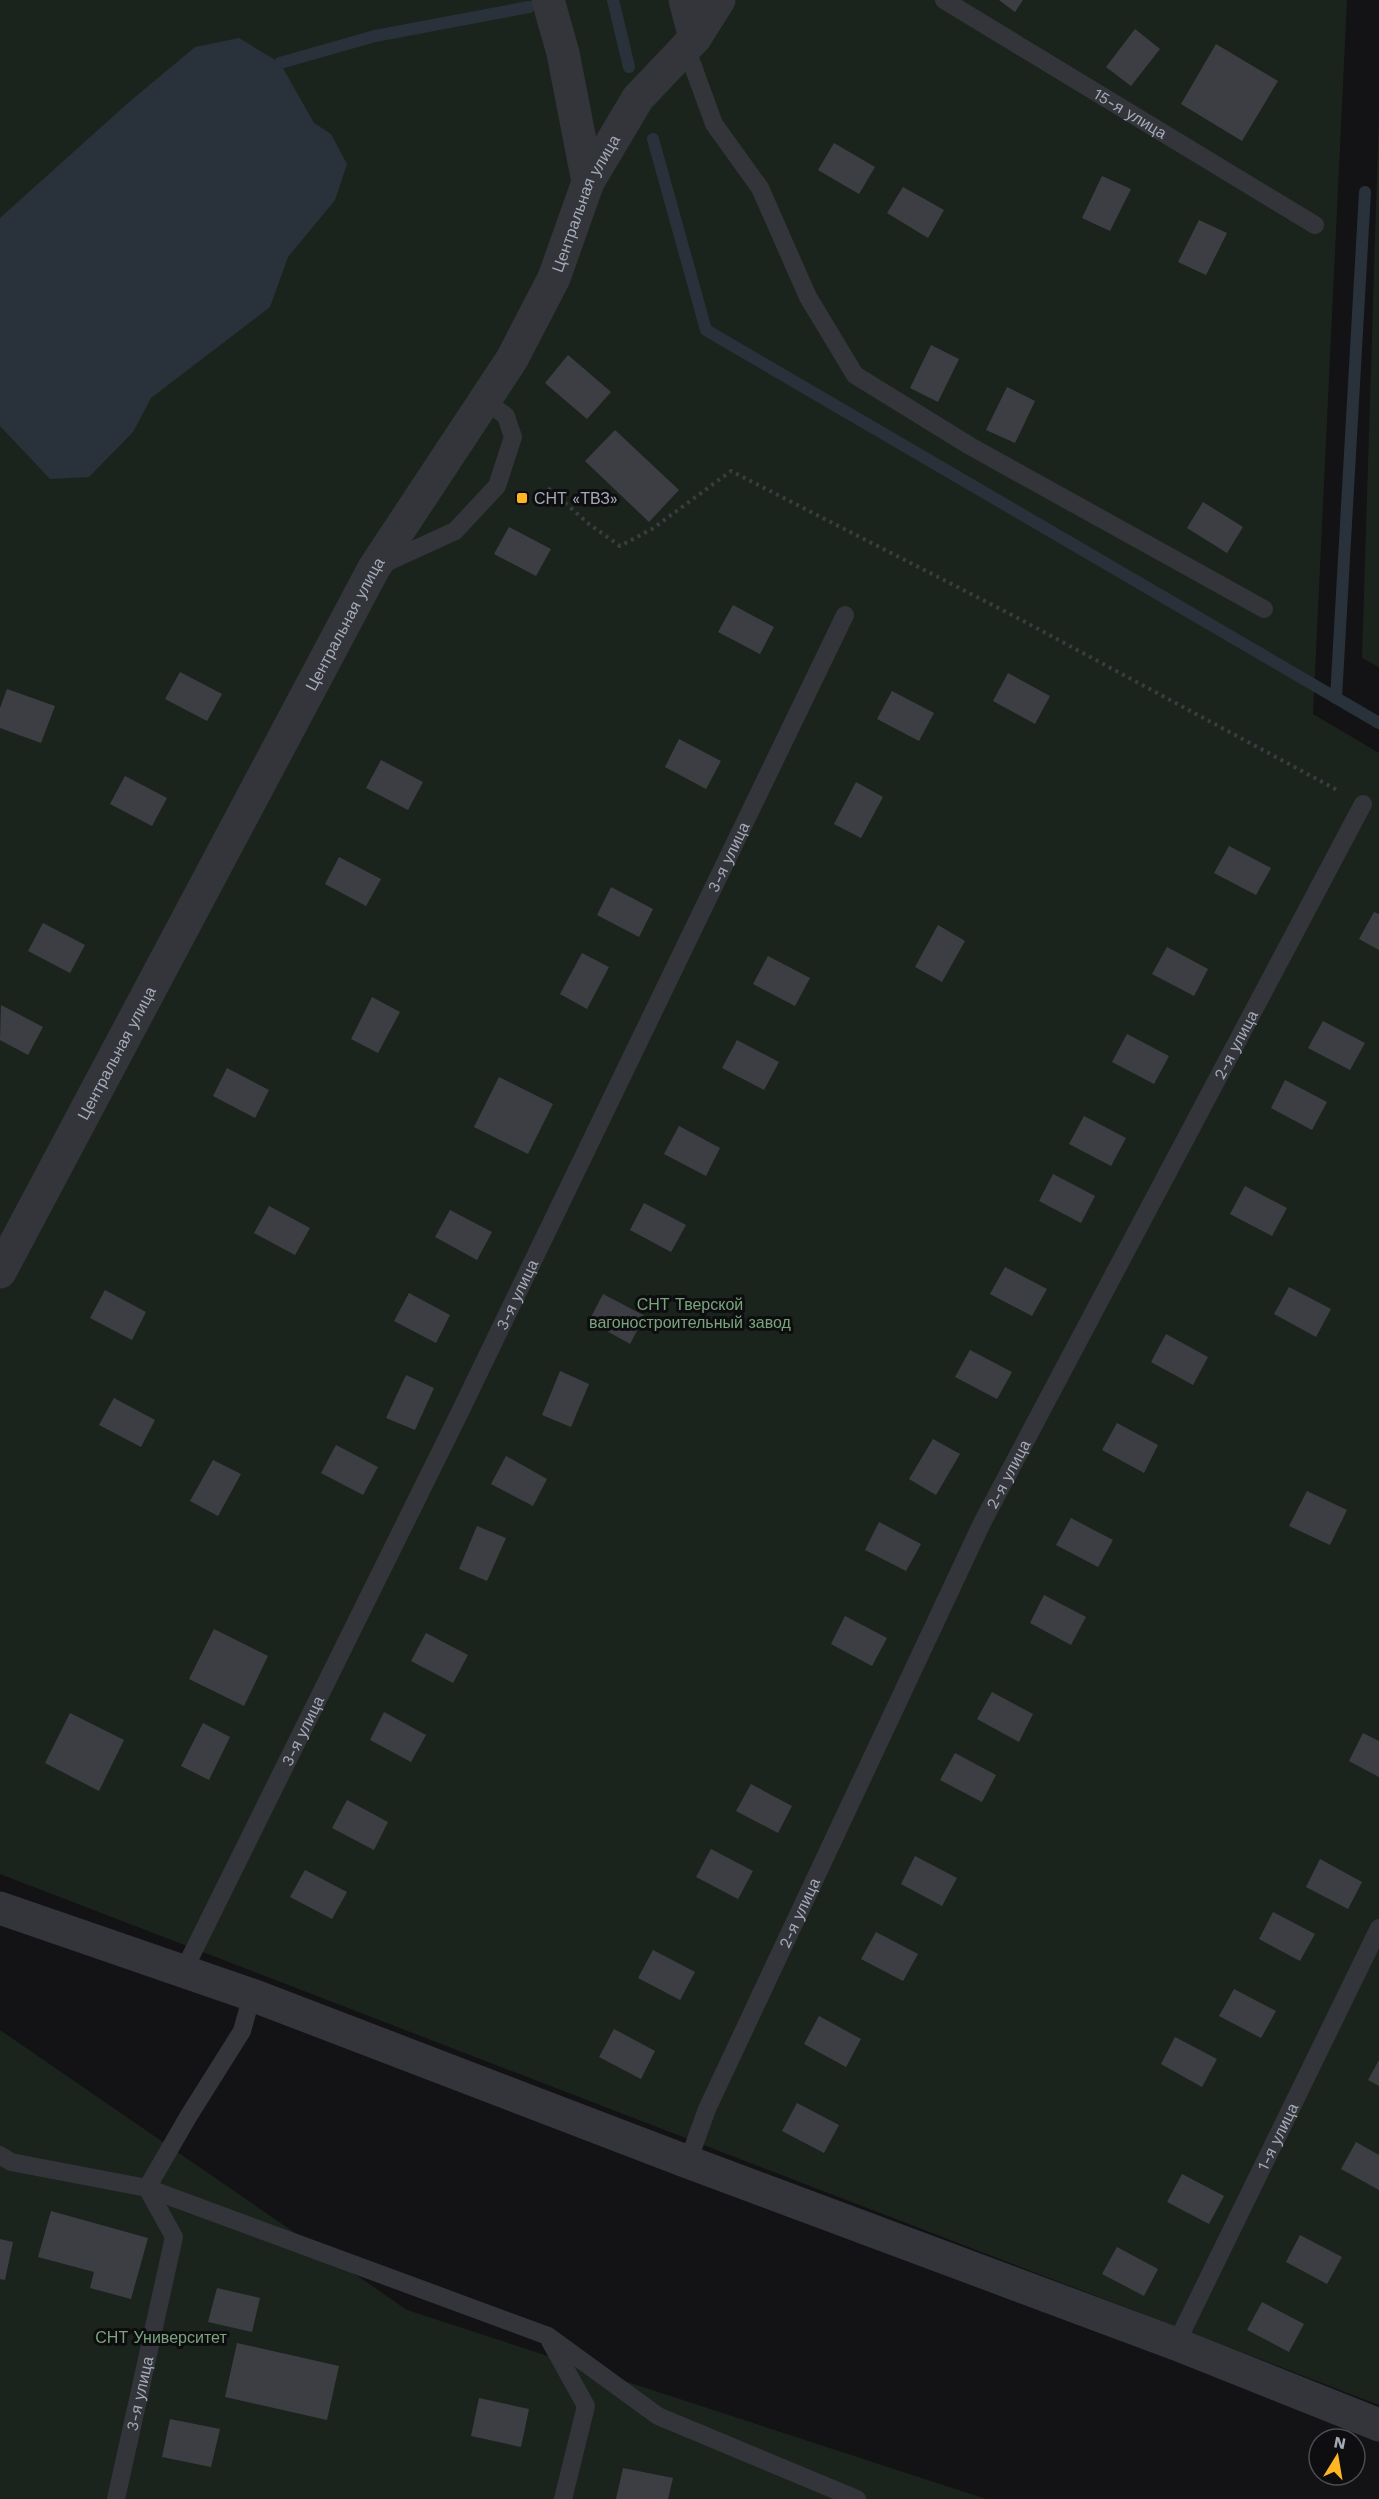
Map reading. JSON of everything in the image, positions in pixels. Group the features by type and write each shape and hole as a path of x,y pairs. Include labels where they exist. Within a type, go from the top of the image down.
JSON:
{"street":[{"path":"548,0 563,53 588,182"},
{"path":"685,0 691,42"},
{"name":"Центральная улица","path":"0,1272 374,568 512,359 554,278 588,182 638,98 691,42 718,0"},
{"path":"0,1908 252,1995 688,2162 1176,2344 1379,2425"}],"lane":[{"name":"15-я улица","path":"944,0 1315,225"},
{"path":"691,42 714,124 760,188 808,297 855,375 970,446 1264,609"},
{"path":"374,568 455,531 497,486 513,437 506,416 485,401"},
{"name":"3-я улица","path":"184,1970 459,1414 845,615"},
{"name":"2-я улица","path":"688,2162 707,2109 982,1523 1363,804"},
{"name":"1-я улица","path":"1176,2344 1379,1928"},
{"path":"147,2188 188,2116 242,2031 252,1995"},
{"path":"0,2155 11,2162 147,2188 548,2336 658,2416 857,2499"},
{"name":"3-я улица","path":"116,2499 174,2237 147,2188"},
{"path":"548,2336 586,2406 563,2499"}],"path":[{"path":"548,488 620,546 652,529 731,471 1016,617 1363,804"}],"green space":[{"name":"СНТ Тверской вагоностроительный завод","path":"0,0 1347,0 1313,714 1379,753 1379,2405 0,1874"},
{"path":"1379,111 1379,667 1362,658"},
{"name":"СНТ Университет","path":"0,2030 407,2310 986,2499 0,2499"}],"shaded area":[{"path":"239,38 280,63 314,123 331,134 347,164 335,200 288,257 270,307 151,398 133,432 89,477 50,479 0,426 0,218 128,103 195,47"}],"building":[{"path":"999,0 1023,0 1015,12"},
{"path":"1135,29 1160,49 1131,86 1106,67"},
{"path":"1216,44 1278,81 1242,141 1181,104"},
{"path":"834,143 875,167 859,194 818,170"},
{"path":"1102,176 1131,189 1110,231 1082,218"},
{"path":"903,187 944,210 928,238 887,213"},
{"path":"1199,220 1227,233 1206,275 1178,262"},
{"path":"931,345 959,359 938,402 910,388"},
{"path":"568,355 611,392 587,419 545,383"},
{"path":"1007,387 1035,401 1015,443 986,430"},
{"path":"615,430 679,490 649,522 585,461"},
{"path":"1203,502 1243,527 1227,553 1187,528"},
{"path":"509,527 551,549 536,576 494,554"},
{"path":"733,605 774,627 760,654 718,632"},
{"path":"180,672 222,694 207,721 165,699"},
{"path":"1008,673 1050,696 1035,724 993,701"},
{"path":"7,689 55,706 41,743 0,728 0,708"},
{"path":"892,691 934,713 919,741 877,719"},
{"path":"679,739 721,761 706,789 665,767"},
{"path":"381,760 423,782 408,810 366,788"},
{"path":"125,776 167,798 152,826 110,804"},
{"path":"856,782 883,797 861,838 834,824"},
{"path":"1229,846 1271,868 1256,895 1214,873"},
{"path":"339,857 381,879 366,906 325,884"},
{"path":"611,887 653,909 639,937 597,915"},
{"path":"1374,912 1379,914 1379,950 1359,939"},
{"path":"43,923 85,945 70,973 28,951"},
{"path":"938,925 965,941 942,982 915,967"},
{"path":"1167,947 1208,969 1194,996 1152,974"},
{"path":"582,953 609,967 587,1009 560,994"},
{"path":"768,956 810,978 795,1006 753,984"},
{"path":"372,997 400,1012 378,1053 351,1039"},
{"path":"1,1005 43,1027 28,1055 0,1040"},
{"path":"1323,1021 1365,1043 1350,1070 1308,1048"},
{"path":"1127,1034 1169,1056 1154,1084 1112,1062"},
{"path":"737,1040 779,1062 764,1090 722,1068"},
{"path":"227,1068 269,1090 255,1118 213,1096"},
{"path":"499,1077 553,1104 528,1154 474,1127"},
{"path":"1285,1080 1327,1102 1312,1130 1271,1108"},
{"path":"1084,1116 1126,1138 1111,1166 1069,1144"},
{"path":"679,1126 720,1148 706,1176 664,1154"},
{"path":"1053,1174 1095,1196 1081,1223 1039,1201"},
{"path":"1245,1186 1287,1208 1272,1236 1230,1214"},
{"path":"644,1203 686,1225 671,1252 630,1230"},
{"path":"269,1206 310,1228 295,1255 254,1233"},
{"path":"450,1210 492,1232 477,1260 435,1237"},
{"path":"1005,1267 1047,1289 1032,1316 990,1294"},
{"path":"1289,1287 1331,1309 1316,1337 1274,1314"},
{"path":"105,1290 146,1312 132,1340 90,1318"},
{"path":"409,1293 450,1315 436,1343 394,1321"},
{"path":"603,1294 645,1316 630,1344 589,1321"},
{"path":"1166,1334 1208,1357 1193,1385 1151,1362"},
{"path":"970,1350 1012,1372 997,1399 955,1377"},
{"path":"560,1371 589,1384 571,1427 542,1415"},
{"path":"406,1375 434,1388 415,1430 386,1418"},
{"path":"114,1398 155,1420 141,1447 99,1425"},
{"path":"1117,1423 1158,1445 1144,1473 1102,1450"},
{"path":"933,1439 960,1454 936,1495 909,1479"},
{"path":"336,1445 378,1467 363,1495 321,1473"},
{"path":"506,1456 547,1479 533,1506 491,1484"},
{"path":"213,1460 241,1474 218,1516 190,1501"},
{"path":"1307,1491 1347,1510 1330,1545 1289,1526"},
{"path":"1071,1518 1113,1540 1098,1567 1056,1545"},
{"path":"879,1522 921,1544 906,1571 865,1550"},
{"path":"477,1526 506,1538 487,1581 459,1569"},
{"path":"1044,1595 1086,1617 1071,1645 1030,1623"},
{"path":"845,1616 887,1638 872,1666 831,1644"},
{"path":"214,1629 268,1656 244,1706 189,1679"},
{"path":"426,1633 468,1655 453,1683 411,1661"},
{"path":"992,1692 1033,1714 1019,1742 977,1719"},
{"path":"384,1712 426,1735 411,1762 370,1740"},
{"path":"70,1713 124,1740 99,1791 45,1763"},
{"path":"203,1723 230,1737 209,1780 181,1766"},
{"path":"1363,1733 1379,1741 1379,1777 1349,1761"},
{"path":"955,1753 996,1775 982,1802 940,1780"},
{"path":"751,1784 792,1806 778,1833 736,1811"},
{"path":"347,1800 388,1822 374,1850 332,1828"},
{"path":"711,1849 753,1871 738,1899 696,1877"},
{"path":"915,1856 957,1878 942,1906 901,1884"},
{"path":"1320,1859 1362,1882 1348,1909 1306,1887"},
{"path":"305,1870 347,1892 332,1919 290,1897"},
{"path":"1273,1912 1315,1934 1300,1961 1259,1939"},
{"path":"876,1932 918,1954 903,1981 861,1959"},
{"path":"653,1950 695,1972 680,2000 638,1978"},
{"path":"1234,1989 1276,2011 1261,2038 1219,2016"},
{"path":"819,2016 861,2039 846,2067 804,2044"},
{"path":"614,2029 655,2051 641,2079 599,2057"},
{"path":"1175,2037 1217,2059 1202,2087 1161,2064"},
{"path":"1379,2060 1379,2086 1368,2080"},
{"path":"797,2103 839,2125 824,2153 782,2131"},
{"path":"1356,2142 1379,2155 1379,2190 1341,2169"},
{"path":"1182,2174 1224,2196 1209,2224 1167,2202"},
{"path":"51,2211 148,2238 131,2299 90,2288 94,2272 38,2257"},
{"path":"1300,2235 1342,2257 1327,2284 1286,2262"},
{"path":"0,2239 13,2242 5,2280 0,2279"},
{"path":"1117,2247 1158,2269 1144,2296 1102,2274"},
{"path":"217,2288 260,2298 252,2332 208,2322"},
{"path":"1262,2302 1304,2324 1289,2352 1247,2330"},
{"path":"237,2343 339,2366 327,2420 225,2397"},
{"path":"479,2398 529,2409 521,2447 471,2436"},
{"path":"170,2419 220,2429 211,2467 162,2457"},
{"path":"623,2468 673,2478 668,2499 616,2499"}],"waterway":[{"path":"613,0 629,67"},
{"path":"280,63 375,36 529,7"},
{"path":"653,139 706,330 1379,723"},
{"path":"1336,698 1365,192"}],"place":[{"name":"СНТ «ТВЗ»","path":"522,498"}]}
